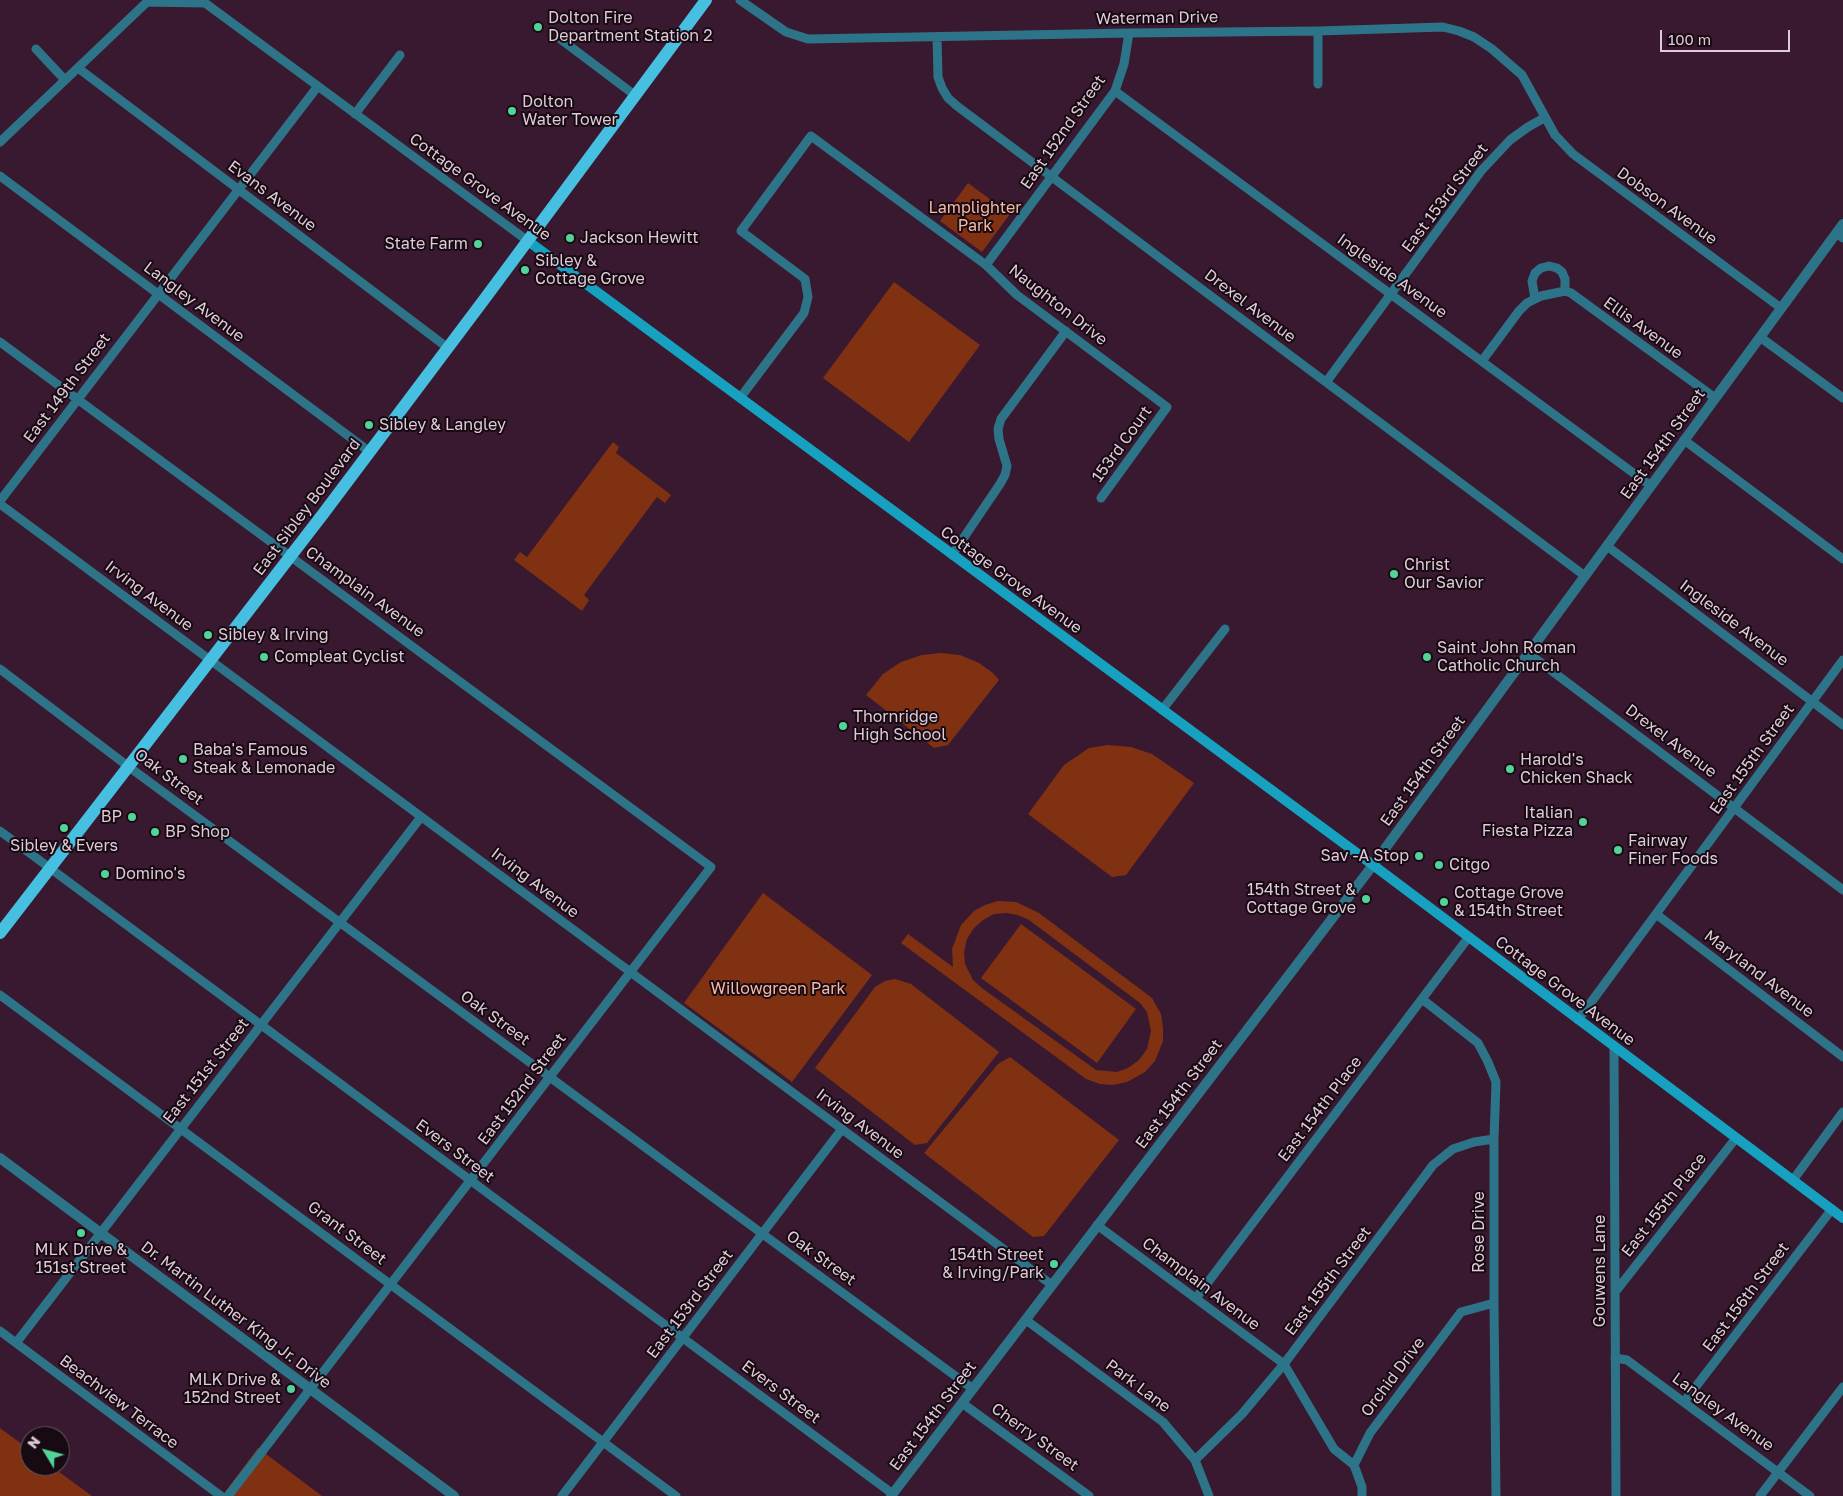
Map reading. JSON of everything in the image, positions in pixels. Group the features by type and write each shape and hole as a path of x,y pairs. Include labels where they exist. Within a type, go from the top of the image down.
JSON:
{"main road":[{"name":"East Sibley Boulevard","path":"0,933 370,452 706,0"},
{"name":"Cottage Grove Avenue","path":"528,241 1372,865 1843,1218"}],"street":[{"name":"Waterman Drive","path":"740,0 786,32 808,39 1318,31 1443,27 1474,37 1492,49 1522,75 1538,101 1544,118"},
{"name":"Cottage Grove Avenue","path":"78,68 147,2 205,3 528,241"},
{"path":"1318,31 1318,84"},
{"name":"East 152nd Street","path":"986,265 1115,91 1124,64 1129,33"},
{"name":"Drexel Avenue","path":"937,37 938,76 948,98 1585,576"},
{"path":"559,38 636,96"},
{"path":"36,49 65,80"},
{"path":"355,114 400,55"},
{"path":"0,142 78,68"},
{"name":"Evans Avenue","path":"78,68 448,348"},
{"path":"238,189 318,86"},
{"name":"Ingleside Avenue","path":"1115,91 1651,486"},
{"name":"East 153rd Street","path":"1327,382 1481,171 1496,154 1528,127 1544,118"},
{"name":"Dobson Avenue","path":"1544,118 1555,136 1585,164 1781,308"},
{"name":"Naughton Drive","path":"740,398 804,313 808,297 805,279 741,231 811,136 986,265 1017,295 1167,407"},
{"name":"Langley Avenue","path":"0,176 370,452"},
{"name":"East 149th Street","path":"0,502 238,189"},
{"name":"East 154th Street","path":"892,1495 1372,865 1781,308 1841,232"},
{"path":"1482,361 1519,311 1535,298 1550,293 1565,292 1565,279 1562,272 1557,268 1549,266 1541,268 1535,273 1532,281 1535,298"},
{"name":"Ellis Avenue","path":"1565,292 1571,294 1715,398"},
{"path":"952,555 1005,475 1007,466 998,439 998,429 1001,420 1066,331"},
{"path":"1760,337 1843,398"},
{"name":"Champlain Avenue","path":"0,342 711,867"},
{"name":"153rd Court","path":"1101,498 1167,407"},
{"path":"1684,440 1843,559"},
{"name":"Irving Avenue","path":"0,502 1052,1285"},
{"name":"Ingleside Avenue","path":"1607,546 1843,725"},
{"path":"1162,710 1225,629"},
{"name":"Drexel Avenue","path":"1528,653 1843,890"},
{"name":"East 155th Street","path":"1578,1020 1843,660"},
{"name":"Oak Street","path":"0,669 973,1389"},
{"name":"East 151st Street","path":"16,1343 421,817"},
{"name":"Evers Street","path":"0,832 892,1495"},
{"name":"East 152nd Street","path":"228,1496 711,867"},
{"name":"Maryland Avenue","path":"1656,914 1843,1057"},
{"name":"East 154th Place","path":"1196,1298 1468,938"},
{"name":"Grant Street","path":"0,995 676,1496"},
{"name":"Rose Drive","path":"1422,1000 1478,1043 1496,1082 1494,1139 1496,1496"},
{"name":"Gouwens Lane","path":"1614,1047 1616,1496"},
{"path":"1793,1180 1843,1112"},
{"name":"East 153rd Street","path":"562,1496 842,1129"},
{"name":"East 155th Place","path":"1616,1291 1736,1138"},
{"name":"East 155th Street","path":"1195,1460 1242,1414 1284,1364 1433,1165 1453,1149 1474,1142 1494,1139"},
{"name":"Dr. Martin Luther King Jr. Drive","path":"0,1158 454,1496"},
{"name":"East 156th Street","path":"1684,1402 1832,1209"},
{"name":"Champlain Avenue","path":"1097,1225 1284,1364 1334,1449 1354,1465"},
{"name":"Orchid Drive","path":"1354,1465 1370,1433 1461,1312 1494,1303"},
{"name":"Park Lane","path":"1026,1320 1163,1422 1195,1460 1209,1496"},
{"name":"Beachview Terrace","path":"0,1331 221,1496"},
{"name":"Langley Avenue","path":"1614,1358 1626,1360 1810,1496"},
{"path":"1760,1496 1843,1387"},
{"name":"Cherry Street","path":"962,1403 1089,1496"},
{"path":"1354,1465 1362,1487 1362,1496"}],"green space":[{"name":"Lamplighter Park","path":"968,183 1010,214 982,252 940,221"},
{"path":"894,282 980,345 909,442 823,378"},
{"path":"613,442 619,447 616,453 671,495 665,503 657,497 584,595 589,600 582,611 514,560 520,552 527,557"},
{"path":"941,653 960,655 979,663 999,680 948,745 934,748 866,695 883,674 901,662 922,655"},
{"path":"1108,745 1131,747 1152,754 1194,783 1126,875 1112,877 1028,814 1064,765 1089,748"},
{"name":"Willowgreen Park","path":"763,893 872,975 792,1082 684,1003"},
{"path":"998,901 1016,902 1039,913 1152,998 1161,1014 1163,1041 1155,1061 1145,1072 1127,1082 1113,1085 1100,1084 1086,1079 901,943 908,934 953,967 952,949 961,925 974,911","holes":["994,914 1018,915 1029,920 1140,1003 1147,1012 1151,1031 1147,1049 1139,1060 1128,1068 1117,1072 1096,1070 973,980 965,964 964,952 967,939 974,928"]},
{"path":"1021,924 1136,1009 1097,1063 981,978"},
{"path":"895,979 911,984 999,1052 927,1143 915,1145 815,1068 875,987 885,981"},
{"path":"1010,1057 1119,1140 1044,1236 1033,1237 924,1153 998,1064"},
{"path":"0,1428 20,1443 20,1476 65,1476 92,1496 0,1496"},
{"path":"258,1448 322,1496 222,1496"}],"place":[{"name":"Dolton Fire Department Station 2","path":"538,27"},
{"name":"Dolton Water Tower","path":"512,111"},
{"name":"Jackson Hewitt","path":"570,238"},
{"name":"State Farm","path":"478,244"},
{"name":"Sibley & Cottage Grove","path":"525,270"},
{"name":"Sibley & Langley","path":"369,425"},
{"name":"Christ Our Savior","path":"1394,574"},
{"name":"Sibley & Irving","path":"208,635"},
{"name":"Compleat Cyclist","path":"264,657"},
{"name":"Saint John Roman Catholic Church","path":"1427,657"},
{"name":"Thornridge High School","path":"843,726"},
{"name":"Baba's Famous Steak & Lemonade","path":"183,759"},
{"name":"Harold's Chicken Shack","path":"1510,769"},
{"name":"BP","path":"132,817"},
{"name":"Italian Fiesta Pizza","path":"1583,822"},
{"name":"Sibley & Evers","path":"64,828"},
{"name":"BP Shop","path":"155,832"},
{"name":"Fairway Finer Foods","path":"1618,850"},
{"name":"Sav -A Stop","path":"1419,856"},
{"name":"Citgo","path":"1439,865"},
{"name":"Domino's","path":"105,874"},
{"name":"154th Street & Cottage Grove","path":"1366,899"},
{"name":"Cottage Grove & 154th Street","path":"1444,902"},
{"name":"MLK Drive & 151st Street","path":"81,1233"},
{"name":"154th Street & Irving/Park","path":"1054,1264"},
{"name":"MLK Drive & 152nd Street","path":"291,1389"}]}
